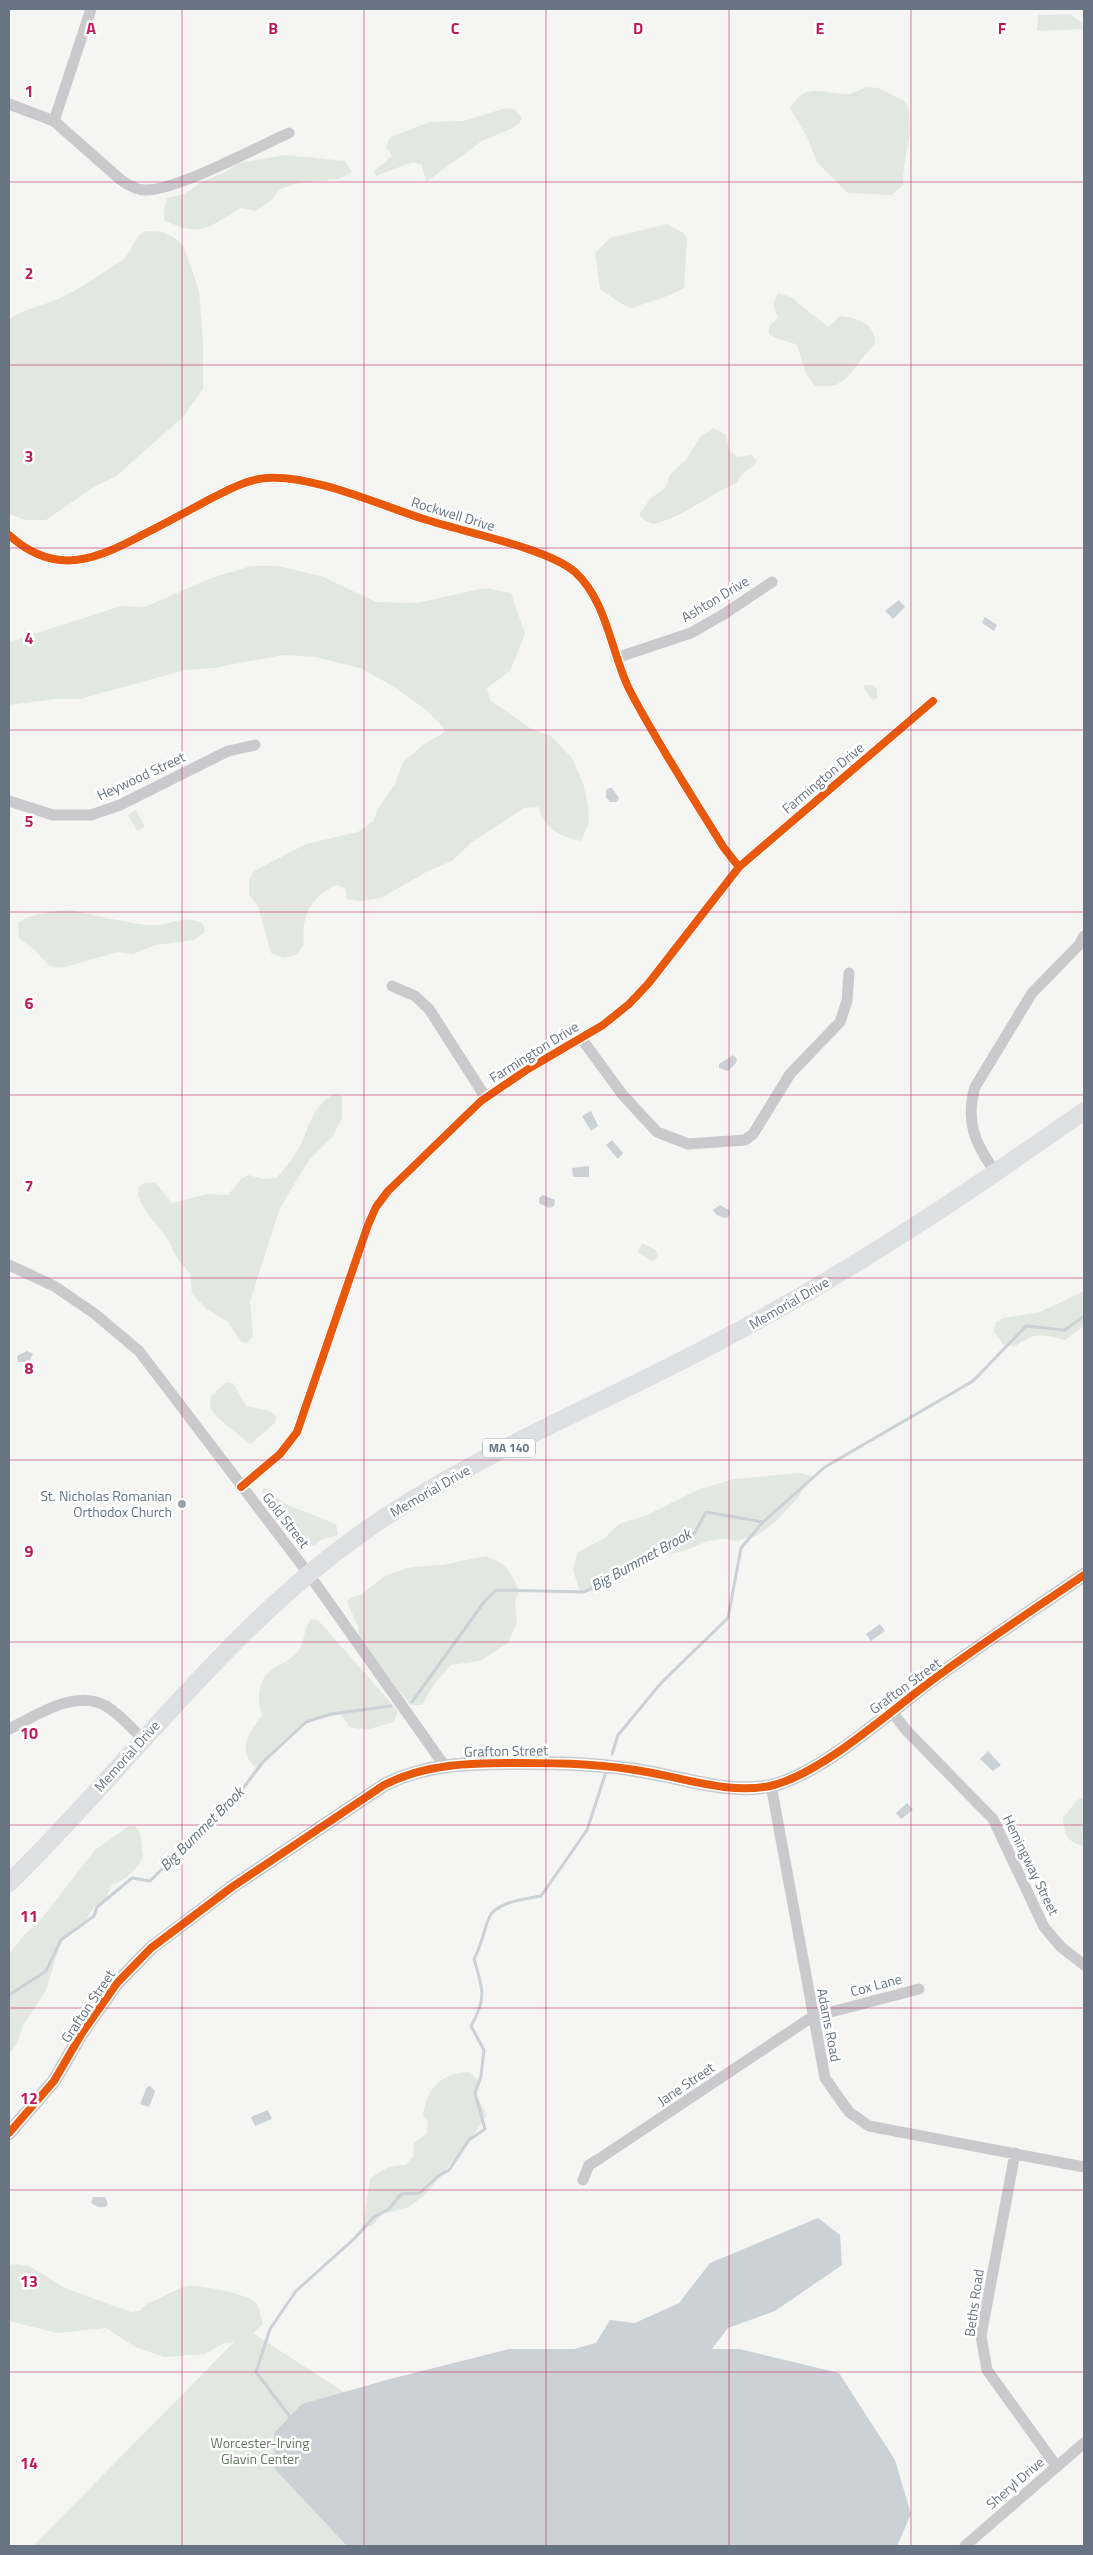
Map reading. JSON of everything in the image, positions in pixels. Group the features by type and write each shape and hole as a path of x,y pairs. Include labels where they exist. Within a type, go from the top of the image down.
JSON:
{"main road":[{"name":"Memorial Drive","path":"9,1883 240,1635 308,1573 372,1526 420,1496 791,1303 860,1262 996,1173 1084,1111"}],"street":[{"path":"54,121 91,9"},
{"path":"9,104 54,121 121,180 132,187 144,190 181,181 289,134"},
{"name":"Rockwell Drive","path":"9,535 24,548 43,557 84,560 119,548 238,485 268,478 292,480 348,493 428,521 536,552 575,572 591,592 600,611 616,658 636,700 724,848 739,867"},
{"name":"Ashton Drive","path":"616,658 695,631 772,582"},
{"name":"Farmington Drive","path":"241,1487 280,1454 297,1432 358,1251 376,1207 397,1182 486,1098 617,1015 638,995 739,867 933,701"},
{"name":"Heywood Street","path":"9,802 53,815 91,815 120,805 228,750 255,744"},
{"path":"996,1173 978,1144 970,1121 970,1103 975,1087 1032,993 1079,945 1084,936"},
{"path":"581,1038 622,1094 657,1132 688,1144 744,1140 757,1128 790,1074 840,1022 847,1001 849,973"},
{"path":"392,986 415,996 428,1009 486,1098"},
{"name":"Gold Street","path":"9,1265 54,1286 95,1314 133,1345 151,1365 241,1487 308,1573 444,1765"},
{"name":"Grafton Street","path":"9,2133 54,2081 82,2033 117,1983 169,1932 370,1793 407,1774 444,1765 580,1762 605,1764 738,1788 771,1785 792,1779 816,1766 1084,1575"},
{"path":"9,1729 67,1702 86,1700 105,1705 143,1739"},
{"name":"Hemingway Street","path":"891,1711 907,1731 993,1819 1044,1927 1061,1946 1084,1965"},
{"name":"Adams Road","path":"771,1785 812,2017 825,2078 849,2112 869,2126 1084,2167"},
{"name":"Cox Lane","path":"812,2017 919,1989"},
{"name":"Jane Street","path":"583,2180 589,2165 812,2017"},
{"name":"Beths Road","path":"1015,2153 981,2336 987,2370 1057,2467"},
{"name":"Sheryl Drive","path":"965,2546 1084,2443"}],"green space":[{"path":"1070,14 1084,24 1084,29 1037,31 1038,15"},
{"path":"867,87 878,88 906,102 909,112 910,133 903,185 892,195 848,193 817,162 807,137 790,108 796,99 809,92 849,94"},
{"path":"506,108 515,109 522,118 519,124 482,141 426,182 422,165 413,162 376,176 374,171 392,156 386,147 390,137 430,122 463,121"},
{"path":"285,155 345,161 352,172 339,179 298,183 280,189 270,201 255,211 241,208 205,228 188,229 164,220 167,198 184,194 205,180 226,172 238,163"},
{"path":"667,224 684,233 687,239 684,288 632,308 622,304 600,289 595,253 610,238"},
{"path":"147,231 163,232 175,238 184,247 199,291 203,340 203,389 183,417 115,477 97,485 46,520 25,520 9,514 9,319 27,310 58,299 90,281 125,258 139,236"},
{"path":"778,293 791,297 828,327 840,316 859,320 869,326 875,344 851,373 840,383 830,386 815,386 806,374 797,345 775,338 769,334 769,326 778,318 773,304"},
{"path":"713,428 726,435 729,450 737,457 752,455 757,461 737,483 686,511 665,521 653,524 644,520 639,515 650,499 666,487 670,474 686,460 700,437"},
{"path":"251,566 277,566 321,576 376,602 417,603 485,588 511,593 525,634 510,671 487,688 490,700 530,728 551,736 572,758 583,783 588,805 589,822 581,841 554,830 545,821 538,807 524,808 472,842 452,861 428,871 381,898 360,901 347,899 345,888 336,885 327,890 309,909 304,925 304,945 296,955 283,958 271,953 258,906 249,895 249,880 254,871 306,844 358,832 373,821 378,809 395,784 403,762 424,744 445,732 442,726 425,709 391,685 360,668 315,657 283,655 214,668 185,670 80,699 56,699 9,705 9,642 121,606 145,607 211,578"},
{"path":"865,685 873,685 877,689 877,698 873,700 863,687"},
{"path":"136,810 145,827 137,831 128,815"},
{"path":"69,910 145,925 160,925 183,920 196,921 203,924 205,932 194,940 156,945 133,954 117,952 62,968 49,966 36,951 19,938 18,923 35,915"},
{"path":"334,1094 342,1097 342,1118 333,1136 309,1160 280,1208 250,1301 253,1337 246,1343 240,1341 228,1322 207,1309 192,1294 190,1274 175,1255 169,1241 144,1209 138,1196 139,1187 144,1183 155,1182 172,1203 207,1194 228,1195 241,1179 248,1175 264,1179 277,1178 298,1150 321,1104"},
{"path":"642,1243 656,1250 658,1256 653,1262 638,1252"},
{"path":"1084,1291 1084,1326 1065,1340 1033,1336 1014,1347 1003,1344 994,1332 996,1322 1003,1318 1040,1312"},
{"path":"226,1382 233,1383 246,1406 270,1411 276,1416 275,1423 250,1444 218,1418 210,1408 211,1396"},
{"path":"800,1473 812,1476 796,1500 774,1523 758,1535 737,1541 724,1539 708,1541 684,1551 644,1560 623,1574 616,1576 599,1591 580,1592 573,1570 577,1553 606,1537 619,1524 647,1515 697,1490 734,1479"},
{"path":"264,1487 285,1504 336,1524 338,1535 321,1540 314,1546 308,1545 286,1512 262,1491"},
{"path":"486,1556 499,1562 507,1569 519,1590 515,1601 517,1622 508,1643 480,1661 451,1665 434,1684 422,1705 410,1705 360,1640 358,1627 347,1602 349,1598 360,1595 386,1575 411,1567 442,1565"},
{"path":"311,1619 318,1620 398,1711 394,1722 366,1730 350,1727 341,1715 313,1721 293,1732 259,1770 247,1756 246,1743 252,1729 262,1715 259,1704 260,1686 270,1671 298,1651"},
{"path":"1081,1798 1084,1799 1084,1846 1074,1843 1068,1837 1064,1829 1063,1818 1076,1801"},
{"path":"129,1826 135,1826 140,1832 143,1856 139,1865 126,1878 112,1885 105,1900 95,1906 83,1924 61,1941 46,1990 23,2025 18,2042 9,2054 9,1954 27,1932 38,1923 95,1850"},
{"path":"470,2072 477,2080 477,2097 487,2115 469,2141 426,2194 409,2207 382,2214 372,2226 363,2227 370,2179 387,2168 406,2165 413,2156 414,2143 426,2134 428,2122 423,2116 432,2090 443,2079 451,2075"},
{"name":"Worcester-Irving Glavin Center","path":"9,2265 29,2266 65,2288 131,2312 140,2311 147,2303 187,2286 222,2290 250,2299 258,2307 263,2324 253,2333 581,2546 33,2546 234,2342 224,2343 205,2354 164,2357 135,2347 106,2328 57,2333 9,2321"}],"shaded area":[{"path":"899,600 905,607 893,619 885,611"},
{"path":"985,617 997,625 994,631 982,623"},
{"path":"612,788 619,798 617,802 610,802 606,797 606,790"},
{"path":"733,1055 737,1059 736,1063 728,1071 719,1068 719,1064"},
{"path":"591,1111 598,1126 591,1131 582,1116"},
{"path":"612,1140 623,1153 618,1159 606,1145"},
{"path":"589,1166 589,1177 573,1177 572,1168"},
{"path":"543,1195 555,1200 554,1206 549,1208 539,1203 539,1198"},
{"path":"720,1205 729,1210 730,1216 725,1218 717,1215 713,1210"},
{"path":"27,1351 33,1354 29,1362 18,1362 17,1356"},
{"path":"880,1624 885,1631 871,1641 866,1634"},
{"path":"988,1751 1001,1765 993,1771 980,1759"},
{"path":"907,1803 913,1810 901,1819 896,1813"},
{"path":"150,2086 155,2091 149,2107 140,2104 147,2087"},
{"path":"268,2110 272,2119 255,2126 251,2117"},
{"path":"93,2197 105,2197 108,2204 105,2207 98,2207 91,2203"},
{"path":"818,2218 840,2235 842,2265 775,2311 728,2328 712,2349 739,2349 839,2373 895,2460 911,2514 897,2546 347,2546 275,2469 274,2433 302,2404 390,2379 509,2349 574,2349 596,2343 610,2320 635,2323 679,2303 710,2263"}],"waterway":[{"name":"Big Bummet Brook","path":"412,1702 484,1602 496,1590 584,1592 694,1534 706,1512 763,1522 825,1467 973,1381 1026,1326 1065,1330 1084,1316"},
{"path":"612,1754 618,1735 662,1682 728,1618 741,1548 763,1522"},
{"name":"Big Bummet Brook","path":"9,1995 46,1971 61,1940 94,1916 97,1907 132,1878 150,1881 244,1787 262,1763 306,1722 331,1714 391,1706"},
{"path":"291,2418 256,2372 270,2329 296,2291 355,2238 374,2217 389,2209 401,2194 420,2193 437,2177 449,2170 469,2140 485,2129 475,2093 481,2076 484,2050 471,2026 479,2008 482,1993 474,1959 492,1913 512,1902 541,1896 587,1830 606,1772"}],"cycle path":[{"path":"9,535 26,548 43,556 59,560 76,560 92,557 126,543 237,486 258,479 284,478 347,492 427,520 545,555 575,572 586,584 601,612 629,689 675,769 724,848 739,867"},
{"path":"241,1487 280,1454 297,1432 368,1225 376,1207 388,1191 481,1101 528,1069 603,1025 629,1004 648,984 739,867 933,701"},
{"path":"9,2133 54,2081 82,2033 117,1983 151,1948 232,1887 384,1785 417,1772 434,1768 485,1763 520,1763 615,1767 724,1787 755,1788 770,1786 790,1780 832,1756 950,1667 1084,1575"}],"place":[{"name":"St. Nicholas Romanian Orthodox Church","path":"182,1504"}]}
